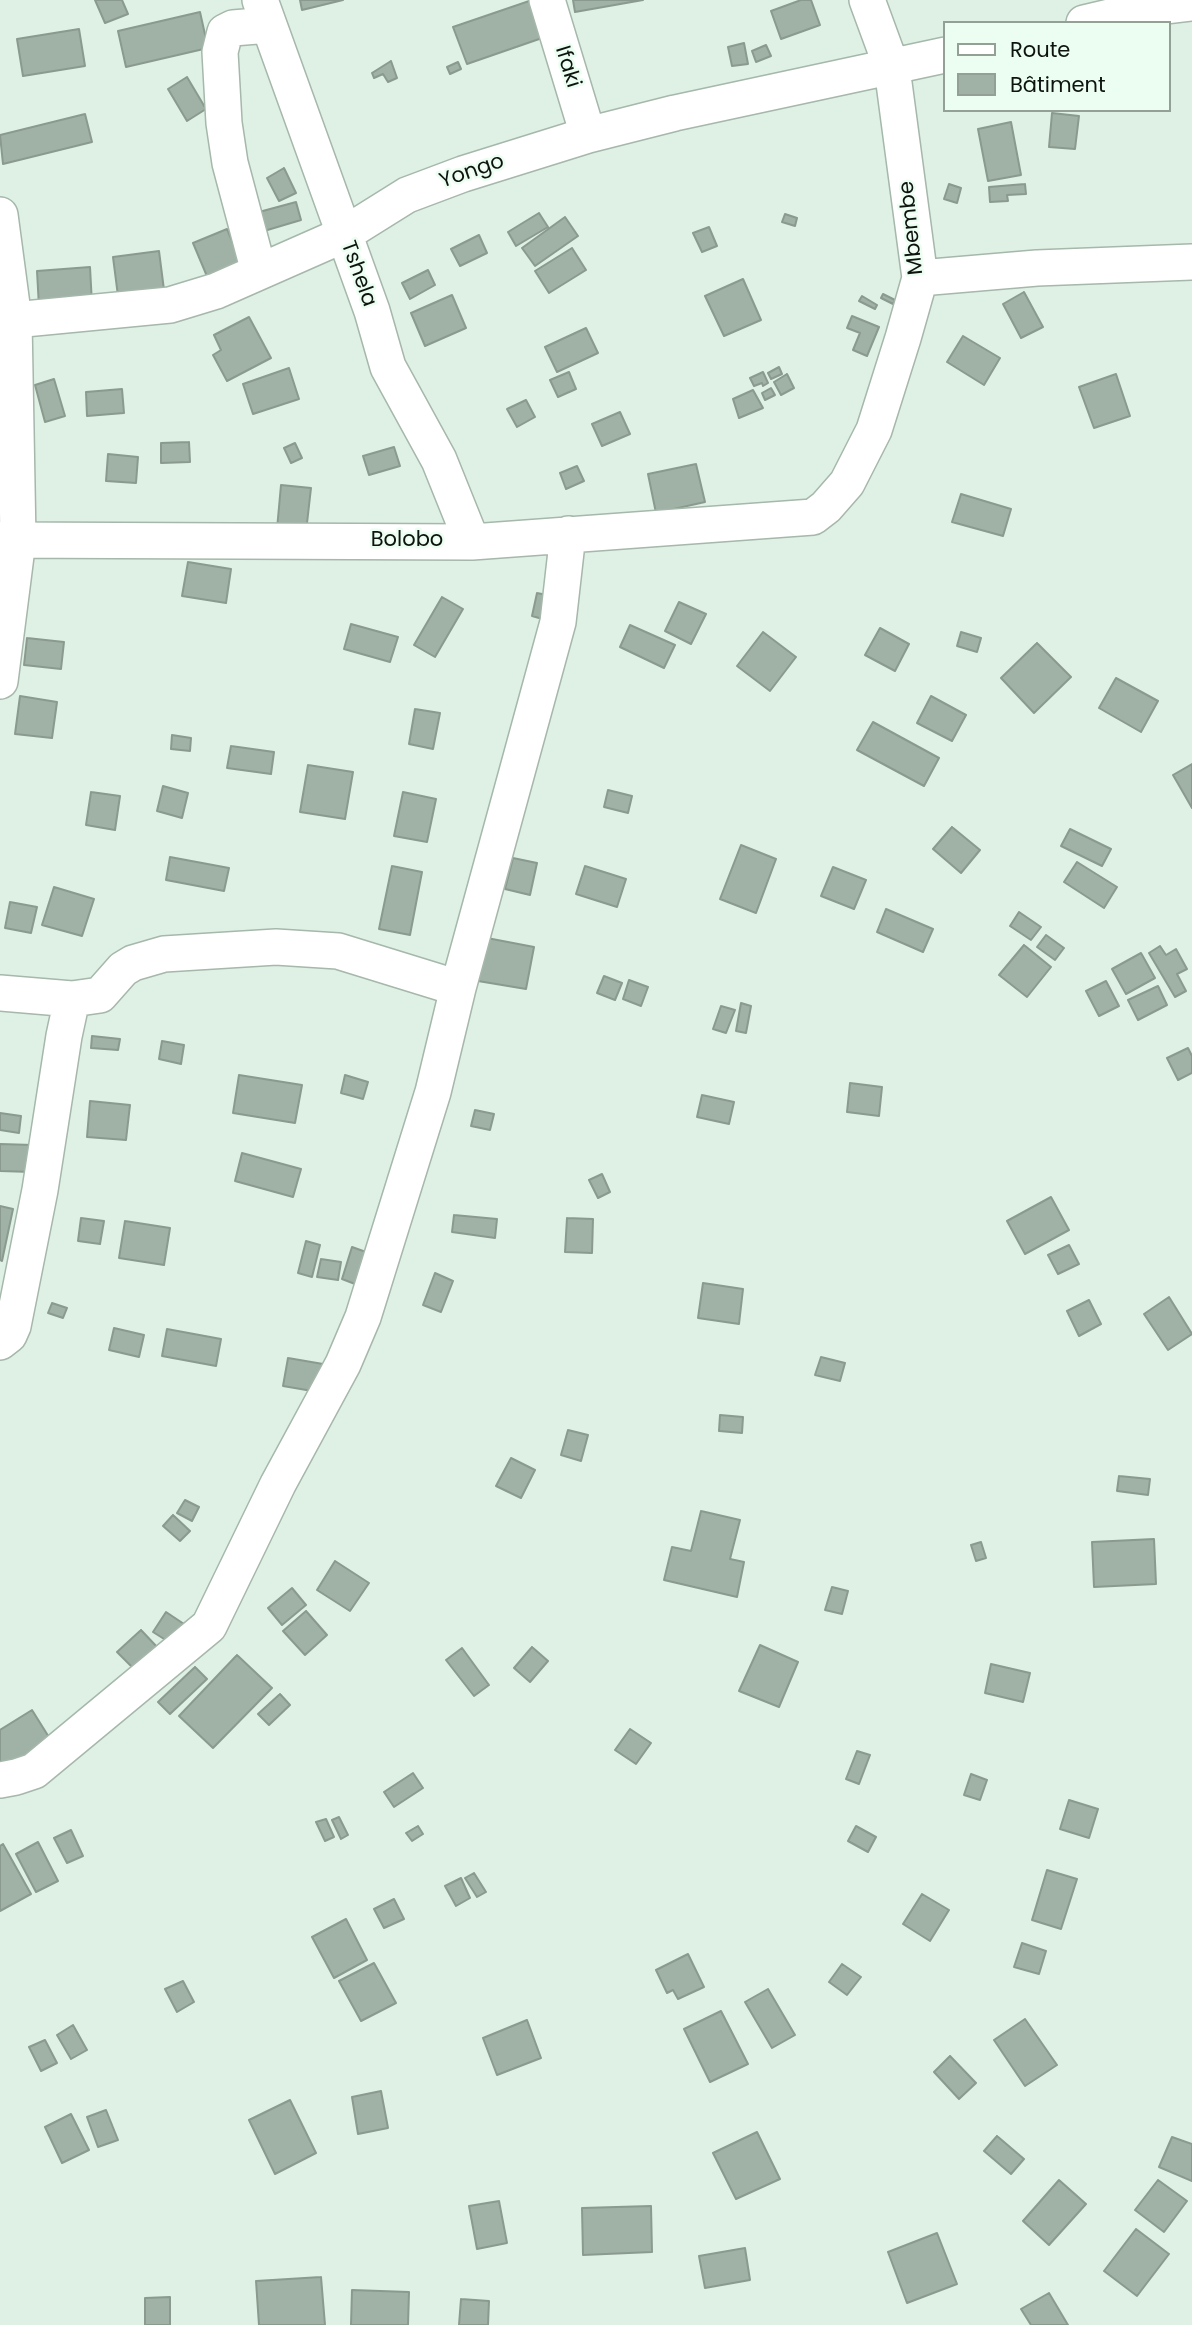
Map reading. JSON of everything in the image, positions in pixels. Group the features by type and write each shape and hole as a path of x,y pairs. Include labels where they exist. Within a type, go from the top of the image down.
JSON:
{"street":[{"name":"Ifaki","path":"547,0 588,135"},
{"name":"Mbembe","path":"813,517 826,507 847,483 873,430 919,278 892,68 867,0"},
{"path":"1091,21 1147,4 1192,3"},
{"path":"259,272 230,163 224,123 220,52 225,32 264,12"},
{"name":"Tshela","path":"264,12 372,311 388,367 439,460 472,542"},
{"name":"Yongo","path":"14,320 170,305 216,291 343,235 407,195 463,174 588,135 675,113 944,55"},
{"path":"0,215 14,320 9,540 0,681"},
{"path":"919,278 1037,268 1192,262"},
{"name":"Bolobo","path":"9,540 472,542 813,517"},
{"path":"0,1780 34,1771 209,1626 278,1484 343,1364 363,1317 433,1092 458,988 558,622 568,534"},
{"path":"0,993 72,999 100,995 132,963 164,954 276,947 338,951 458,988"},
{"path":"0,1342 9,1335 13,1326 40,1189 72,999"}],"building":[{"path":"95,0 122,0 128,14 105,23"},
{"path":"300,0 343,0 302,10"},
{"path":"532,0 545,37 467,64 453,27"},
{"path":"573,0 643,0 575,12"},
{"path":"801,0 811,0 820,25 781,39 771,11"},
{"path":"200,12 208,48 126,67 118,31"},
{"path":"79,29 85,66 23,76 17,39"},
{"path":"744,43 748,64 732,66 728,47"},
{"path":"766,45 771,56 756,62 752,51"},
{"path":"391,61 397,78 388,82 383,74 374,78 372,73"},
{"path":"458,62 461,69 450,74 447,67"},
{"path":"187,77 206,109 187,121 168,89"},
{"path":"1052,113 1079,116 1075,149 1049,147"},
{"path":"85,114 92,142 3,164 0,135"},
{"path":"1011,122 1021,175 988,181 978,129"},
{"path":"284,168 296,193 279,201 267,178"},
{"path":"949,184 961,188 957,203 944,199"},
{"path":"1025,184 1026,194 1007,195 1008,201 990,202 989,187"},
{"path":"296,202 301,220 264,231 259,212"},
{"path":"539,213 548,227 516,246 508,232"},
{"path":"785,214 797,218 795,226 782,222"},
{"path":"565,217 578,236 535,266 522,248"},
{"path":"709,227 717,246 702,252 693,233"},
{"path":"227,229 243,267 209,281 193,243"},
{"path":"479,235 487,253 460,266 451,249"},
{"path":"572,248 586,270 549,293 535,271"},
{"path":"159,251 164,290 118,296 113,257"},
{"path":"90,267 92,304 39,307 37,271"},
{"path":"428,270 435,285 410,299 402,283"},
{"path":"743,279 761,320 724,336 705,296"},
{"path":"1024,292 1043,327 1021,338 1003,304"},
{"path":"883,294 895,300 893,304 881,298"},
{"path":"452,295 466,328 425,346 411,313"},
{"path":"862,296 877,305 875,309 859,301"},
{"path":"852,316 879,327 867,356 853,350 860,333 847,328"},
{"path":"249,317 271,358 227,381 213,355 221,350 214,335"},
{"path":"586,328 598,353 557,372 545,347"},
{"path":"963,336 1000,358 984,385 947,362"},
{"path":"779,367 782,374 771,379 768,373"},
{"path":"289,368 299,399 253,414 243,384"},
{"path":"569,372 576,389 558,397 550,380"},
{"path":"763,372 768,383 754,386 750,378"},
{"path":"787,374 794,388 781,395 774,382"},
{"path":"1116,374 1130,416 1094,428 1079,387"},
{"path":"54,379 65,416 45,422 35,385"},
{"path":"771,388 775,395 765,400 762,393"},
{"path":"122,389 124,413 87,416 86,392"},
{"path":"753,390 763,408 739,418 733,399"},
{"path":"526,400 535,417 517,427 507,409"},
{"path":"620,412 630,434 602,446 592,424"},
{"path":"189,442 190,462 161,463 161,443"},
{"path":"295,443 302,458 291,463 284,448"},
{"path":"394,447 400,466 369,475 363,456"},
{"path":"108,454 138,457 136,483 106,481"},
{"path":"696,464 705,502 656,513 648,474"},
{"path":"577,466 584,481 566,489 560,473"},
{"path":"281,485 311,488 306,532 277,529"},
{"path":"961,494 1011,509 1003,536 952,522"},
{"path":"188,562 231,569 226,603 182,596"},
{"path":"537,593 552,596 546,620 532,616"},
{"path":"442,597 463,609 435,657 414,645"},
{"path":"679,602 706,614 691,644 665,631"},
{"path":"351,624 398,637 390,662 344,649"},
{"path":"630,625 675,645 664,668 620,647"},
{"path":"880,628 909,644 895,671 865,655"},
{"path":"763,632 796,657 770,691 737,666"},
{"path":"961,632 981,638 977,652 957,646"},
{"path":"27,638 64,642 61,669 24,665"},
{"path":"1037,643 1071,677 1034,713 1001,678"},
{"path":"1116,678 1158,701 1141,732 1099,708"},
{"path":"20,696 57,702 52,738 15,734"},
{"path":"931,696 966,715 952,741 917,723"},
{"path":"415,709 440,713 433,749 409,744"},
{"path":"873,722 939,758 924,786 857,750"},
{"path":"172,735 191,738 190,751 171,749"},
{"path":"231,746 274,752 271,774 227,768"},
{"path":"1192,764 1192,808 1173,775"},
{"path":"308,765 353,772 345,819 300,812"},
{"path":"163,786 188,793 182,818 157,811"},
{"path":"608,790 632,796 628,813 604,807"},
{"path":"91,792 120,796 115,830 86,825"},
{"path":"403,792 436,799 427,842 394,836"},
{"path":"952,827 980,850 961,873 933,849"},
{"path":"1070,829 1111,849 1102,866 1061,846"},
{"path":"741,845 776,859 756,913 720,899"},
{"path":"170,857 229,868 224,891 166,880"},
{"path":"513,858 537,863 530,895 505,889"},
{"path":"1077,862 1117,887 1104,908 1064,882"},
{"path":"392,866 422,872 410,935 379,929"},
{"path":"585,866 626,879 617,907 576,894"},
{"path":"833,867 866,880 854,909 821,896"},
{"path":"54,887 94,899 82,936 42,925"},
{"path":"10,902 37,907 31,933 5,928"},
{"path":"886,909 933,929 923,952 877,932"},
{"path":"1019,912 1041,927 1031,940 1010,926"},
{"path":"1046,935 1064,948 1055,960 1037,947"},
{"path":"487,938 534,947 526,989 478,981"},
{"path":"1024,945 1051,967 1027,997 999,975"},
{"path":"1160,946 1166,955 1176,949 1187,969 1177,974 1186,991 1175,997 1149,953"},
{"path":"1141,953 1155,978 1126,994 1112,969"},
{"path":"604,976 622,983 615,1000 597,993"},
{"path":"629,980 648,987 641,1006 623,999"},
{"path":"1106,981 1119,1006 1099,1016 1086,991"},
{"path":"1158,986 1167,1005 1138,1020 1128,1000"},
{"path":"741,1003 751,1006 746,1033 736,1031"},
{"path":"721,1006 735,1010 726,1033 713,1029"},
{"path":"92,1036 120,1039 118,1050 91,1048"},
{"path":"162,1041 184,1045 181,1064 159,1059"},
{"path":"1188,1048 1192,1056 1192,1073 1178,1080 1167,1058"},
{"path":"239,1075 302,1085 295,1123 233,1113"},
{"path":"345,1075 368,1082 363,1099 341,1093"},
{"path":"850,1083 882,1087 879,1116 847,1112"},
{"path":"702,1095 734,1102 729,1124 697,1117"},
{"path":"90,1101 130,1105 126,1140 87,1137"},
{"path":"475,1110 494,1114 490,1130 471,1126"},
{"path":"0,1113 21,1116 19,1133 0,1130"},
{"path":"0,1144 33,1145 32,1172 0,1171"},
{"path":"242,1153 301,1169 293,1197 235,1181"},
{"path":"602,1174 610,1192 598,1198 589,1180"},
{"path":"1051,1197 1069,1230 1025,1254 1007,1221"},
{"path":"0,1206 13,1209 2,1261 0,1260"},
{"path":"454,1215 497,1219 495,1238 452,1232"},
{"path":"81,1218 104,1221 100,1244 78,1241"},
{"path":"567,1218 593,1219 592,1253 565,1252"},
{"path":"125,1221 170,1228 164,1265 119,1258"},
{"path":"306,1241 320,1245 312,1277 298,1273"},
{"path":"1069,1245 1079,1264 1058,1274 1048,1255"},
{"path":"352,1247 366,1252 355,1284 342,1279"},
{"path":"321,1259 341,1262 338,1280 317,1277"},
{"path":"435,1273 453,1281 441,1312 423,1305"},
{"path":"703,1283 743,1289 739,1324 698,1318"},
{"path":"1169,1297 1192,1334 1168,1350 1144,1314"},
{"path":"1089,1300 1101,1324 1079,1336 1067,1311"},
{"path":"52,1303 67,1308 63,1318 48,1313"},
{"path":"114,1328 144,1335 139,1357 109,1350"},
{"path":"167,1329 221,1339 216,1366 162,1356"},
{"path":"821,1357 845,1363 840,1381 815,1375"},
{"path":"288,1358 323,1364 318,1392 283,1386"},
{"path":"720,1415 743,1417 742,1433 719,1431"},
{"path":"568,1430 588,1435 581,1461 561,1455"},
{"path":"511,1458 535,1470 521,1498 496,1486"},
{"path":"1119,1476 1150,1479 1148,1495 1117,1491"},
{"path":"185,1500 199,1507 192,1521 177,1513"},
{"path":"701,1511 740,1520 730,1559 744,1562 737,1597 664,1580 672,1547 691,1551"},
{"path":"173,1515 190,1531 180,1541 163,1526"},
{"path":"1154,1539 1156,1584 1094,1587 1092,1542"},
{"path":"981,1542 986,1558 976,1561 971,1545"},
{"path":"335,1561 369,1583 350,1611 317,1590"},
{"path":"832,1587 848,1591 842,1614 825,1610"},
{"path":"292,1588 306,1605 282,1625 268,1608"},
{"path":"306,1611 327,1635 305,1655 283,1631"},
{"path":"166,1612 184,1624 172,1644 153,1632"},
{"path":"141,1630 158,1648 135,1670 117,1652"},
{"path":"760,1645 798,1662 779,1707 739,1691"},
{"path":"532,1647 548,1661 530,1682 514,1668"},
{"path":"462,1648 489,1685 474,1696 446,1660"},
{"path":"237,1655 272,1688 213,1748 179,1716"},
{"path":"991,1664 1030,1673 1023,1702 985,1693"},
{"path":"195,1667 207,1679 170,1714 158,1702"},
{"path":"280,1694 290,1705 269,1725 258,1714"},
{"path":"32,1710 52,1742 0,1774 0,1730"},
{"path":"630,1729 651,1743 636,1764 615,1750"},
{"path":"857,1751 870,1755 859,1784 846,1779"},
{"path":"413,1773 423,1788 394,1807 384,1792"},
{"path":"971,1774 987,1780 980,1800 964,1795"},
{"path":"1069,1800 1098,1809 1089,1838 1060,1829"},
{"path":"339,1817 348,1835 341,1839 332,1820"},
{"path":"326,1819 334,1837 325,1841 316,1822"},
{"path":"418,1826 423,1834 412,1841 406,1833"},
{"path":"856,1826 876,1837 868,1852 848,1841"},
{"path":"71,1830 83,1856 67,1863 54,1838"},
{"path":"38,1842 58,1881 36,1892 16,1854"},
{"path":"3,1844 31,1894 0,1911 0,1846"},
{"path":"1047,1870 1077,1879 1061,1929 1032,1920"},
{"path":"474,1873 486,1892 477,1897 465,1878"},
{"path":"461,1878 470,1898 456,1906 445,1886"},
{"path":"922,1894 949,1910 930,1941 903,1924"},
{"path":"394,1899 404,1919 384,1928 374,1909"},
{"path":"346,1919 367,1960 334,1978 312,1937"},
{"path":"1022,1943 1046,1951 1039,1974 1014,1967"},
{"path":"688,1954 704,1987 678,1999 673,1990 667,1993 656,1970"},
{"path":"374,1963 396,2003 361,2021 339,1981"},
{"path":"842,1964 861,1977 847,1995 829,1982"},
{"path":"183,1981 194,2002 177,2012 165,1989"},
{"path":"768,1989 795,2035 772,2048 745,2002"},
{"path":"721,2011 748,2064 710,2082 684,2029"},
{"path":"1025,2019 1057,2065 1025,2086 994,2040"},
{"path":"527,2020 541,2058 497,2075 483,2038"},
{"path":"73,2025 87,2050 71,2059 57,2035"},
{"path":"45,2040 57,2063 41,2071 29,2047"},
{"path":"950,2056 976,2083 959,2099 934,2072"},
{"path":"381,2091 388,2128 358,2134 352,2097"},
{"path":"290,2100 316,2153 275,2174 249,2120"},
{"path":"106,2110 118,2140 98,2147 87,2117"},
{"path":"71,2114 89,2150 62,2163 45,2127"},
{"path":"757,2132 780,2179 736,2199 713,2153"},
{"path":"997,2136 1024,2159 1011,2174 984,2151"},
{"path":"1172,2137 1192,2144 1192,2181 1159,2167"},
{"path":"1059,2180 1086,2204 1049,2245 1023,2221"},
{"path":"1158,2180 1187,2201 1164,2232 1135,2210"},
{"path":"499,2201 507,2243 477,2249 469,2206"},
{"path":"651,2206 652,2252 583,2255 582,2208"},
{"path":"1136,2229 1169,2254 1137,2296 1104,2271"},
{"path":"937,2233 957,2284 907,2303 888,2252"},
{"path":"745,2248 750,2280 705,2288 699,2256"},
{"path":"321,2277 325,2325 259,2325 256,2281"},
{"path":"352,2290 409,2292 408,2325 351,2325"},
{"path":"1049,2293 1068,2325 1031,2325 1021,2309"},
{"path":"170,2297 170,2325 145,2325 145,2298"},
{"path":"461,2299 489,2301 488,2325 459,2325"}]}
